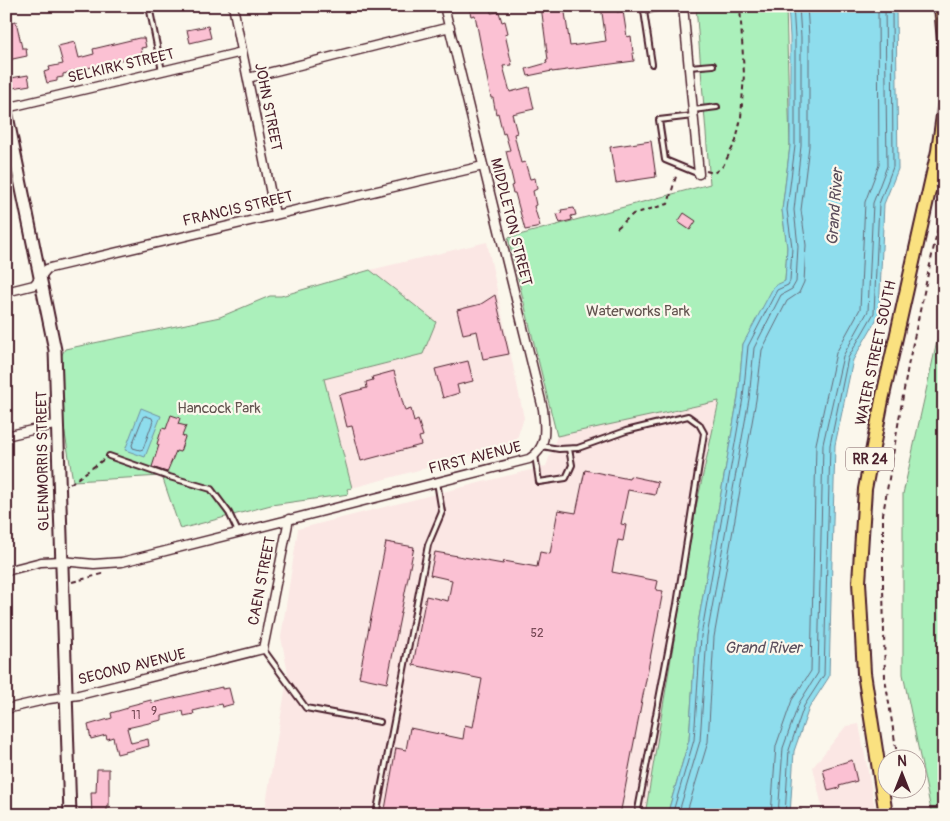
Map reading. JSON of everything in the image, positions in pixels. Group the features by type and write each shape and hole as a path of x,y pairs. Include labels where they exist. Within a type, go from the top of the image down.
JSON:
{"main road":[{"path":"941,6 944,42"},
{"name":"WATER STREET SOUTH","path":"886,815 864,673 859,582 864,489 938,151 944,108"}],"street":[{"name":"JOHN STREET","path":"233,6 275,214"},
{"name":"MIDDLETON STREET","path":"444,6 543,409 545,432 542,446"},
{"path":"683,6 698,172"},
{"path":"248,78 450,27"},
{"name":"SELKIRK STREET","path":"6,109 242,52"},
{"name":"GLENMORRIS STREET","path":"6,109 10,144 40,276 54,350 70,815"},
{"name":"FRANCIS STREET","path":"6,292 34,285 40,276 50,268 483,166"},
{"path":"6,436 58,424"},
{"name":"FIRST AVENUE","path":"6,571 41,562 62,561 94,564 122,562 528,459 535,455 542,446"},
{"name":"CAEN STREET","path":"263,648 289,520"},
{"name":"SECOND AVENUE","path":"6,709 49,699 79,695 263,648"}],"lane":[{"path":"149,6 162,70"},
{"path":"652,64 644,12 666,6"},
{"path":"689,67 713,65"},
{"path":"698,172 665,160 659,120 717,107"},
{"path":"930,187 944,191"},
{"name":"FIRST AVENUE","path":"542,446 559,449 578,448 626,431 688,416 699,424 704,433 677,604 637,815"},
{"path":"535,455 538,482 566,478 572,465 569,449"},
{"path":"109,456 211,489 229,513 238,532"},
{"path":"376,815 428,545 442,512 438,482"},
{"path":"263,648 306,708 380,722"}],"path":[{"path":"698,172 714,173 723,166 736,141 741,118 744,74 740,6"},
{"path":"618,228 633,214 668,204 679,166"},
{"path":"896,748 885,678 883,514 908,366 944,200"},
{"path":"67,486 109,456"},
{"path":"69,583 106,573"},
{"path":"797,809 820,815"}],"shaded area":[{"path":"487,242 524,418 515,444 352,488 324,379 397,360 370,270"},
{"path":"719,401 696,507 645,815 264,815 288,674 281,637 298,529 546,466 557,436"},
{"path":"859,724 875,808 823,811 813,767 846,726"}],"green space":[{"name":"Waterworks Park","path":"696,6 786,6 790,146 782,210 787,247 785,281 743,344 738,397 696,635 689,740 667,815 645,815 696,507 719,401 557,436 508,238 710,184"},
{"name":"Hancock Park","path":"370,270 436,322 423,354 324,379 352,488 347,489 349,494 271,505 180,529 162,476 73,481 63,422 59,360 65,349 220,317 270,296 281,296"},
{"path":"942,319 944,319 944,815 932,815 928,796 928,748 918,748 903,674 903,494"}],"water":[{"name":"Grand River","path":"788,6 896,6 898,169 884,204 879,315 853,360 835,445 829,677 809,708 794,751 790,815 667,815 689,740 696,635 738,397 743,344 774,286 785,281 787,247 782,210 790,146 790,37"},
{"path":"141,408 161,416 145,457 125,450"}],"building":[{"path":"472,6 490,6 491,13 499,12 502,22 505,21 508,33 505,34 512,65 503,66 510,92 529,87 534,109 512,114 517,133 514,134 521,163 525,162 530,179 535,178 537,189 533,191 536,205 534,206 540,226 536,228 525,230 515,193 513,193 511,186 514,185 506,151 510,150 505,133 503,134 498,113 496,114 493,98 491,98 475,15 471,16 469,8"},
{"path":"541,6 564,6 570,46 606,41 601,6 617,6 617,12 623,11 627,37 631,36 634,61 552,71 528,76 526,69 547,63 546,60 548,60"},
{"path":"16,21 22,48 26,48 27,56 6,60 6,51 10,50 6,30 10,29 8,23"},
{"path":"208,26 211,38 190,43 187,30"},
{"path":"144,38 146,47 141,48 141,55 63,74 63,77 57,78 57,81 47,83 44,72 50,70 49,67 63,64 58,46 75,42 79,58 94,54 93,49"},
{"path":"28,75 30,85 13,88 11,78"},
{"path":"651,141 656,177 616,183 610,147"},
{"path":"574,208 576,215 571,216 572,220 560,223 557,214 562,213 561,210"},
{"path":"684,213 696,221 690,230 678,222"},
{"path":"495,295 509,354 483,359 477,331 463,334 457,310 481,304"},
{"path":"468,361 473,381 457,385 459,393 443,398 435,369"},
{"path":"394,371 405,411 411,409 414,422 418,420 423,436 419,437 421,445 361,461 352,426 347,427 339,395 367,388 366,382 373,380 372,377"},
{"path":"171,415 180,418 178,424 186,426 182,436 185,437 180,452 176,451 167,472 152,467 162,428 166,429"},
{"path":"585,470 629,479 630,476 658,482 655,495 628,490 621,524 626,525 623,541 618,540 612,572 658,581 656,590 663,591 620,815 384,815 396,748 406,750 410,728 463,739 465,725 473,727 482,679 413,665 426,596 448,601 452,580 430,575 435,552 503,564 504,561 537,567 540,552 550,554 558,510 576,513"},
{"path":"386,542 414,547 387,683 359,677"},
{"path":"222,687 222,689 229,688 233,704 222,707 221,704 193,711 194,714 184,716 183,711 162,716 162,720 127,728 131,743 148,739 149,746 117,754 113,737 107,739 106,735 91,739 88,725 112,718 111,713 128,708 128,706 151,700 152,703"},
{"path":"852,760 857,781 828,791 823,769"},
{"path":"97,769 109,769 109,806 107,806 107,815 92,815 91,792 96,792"}]}
